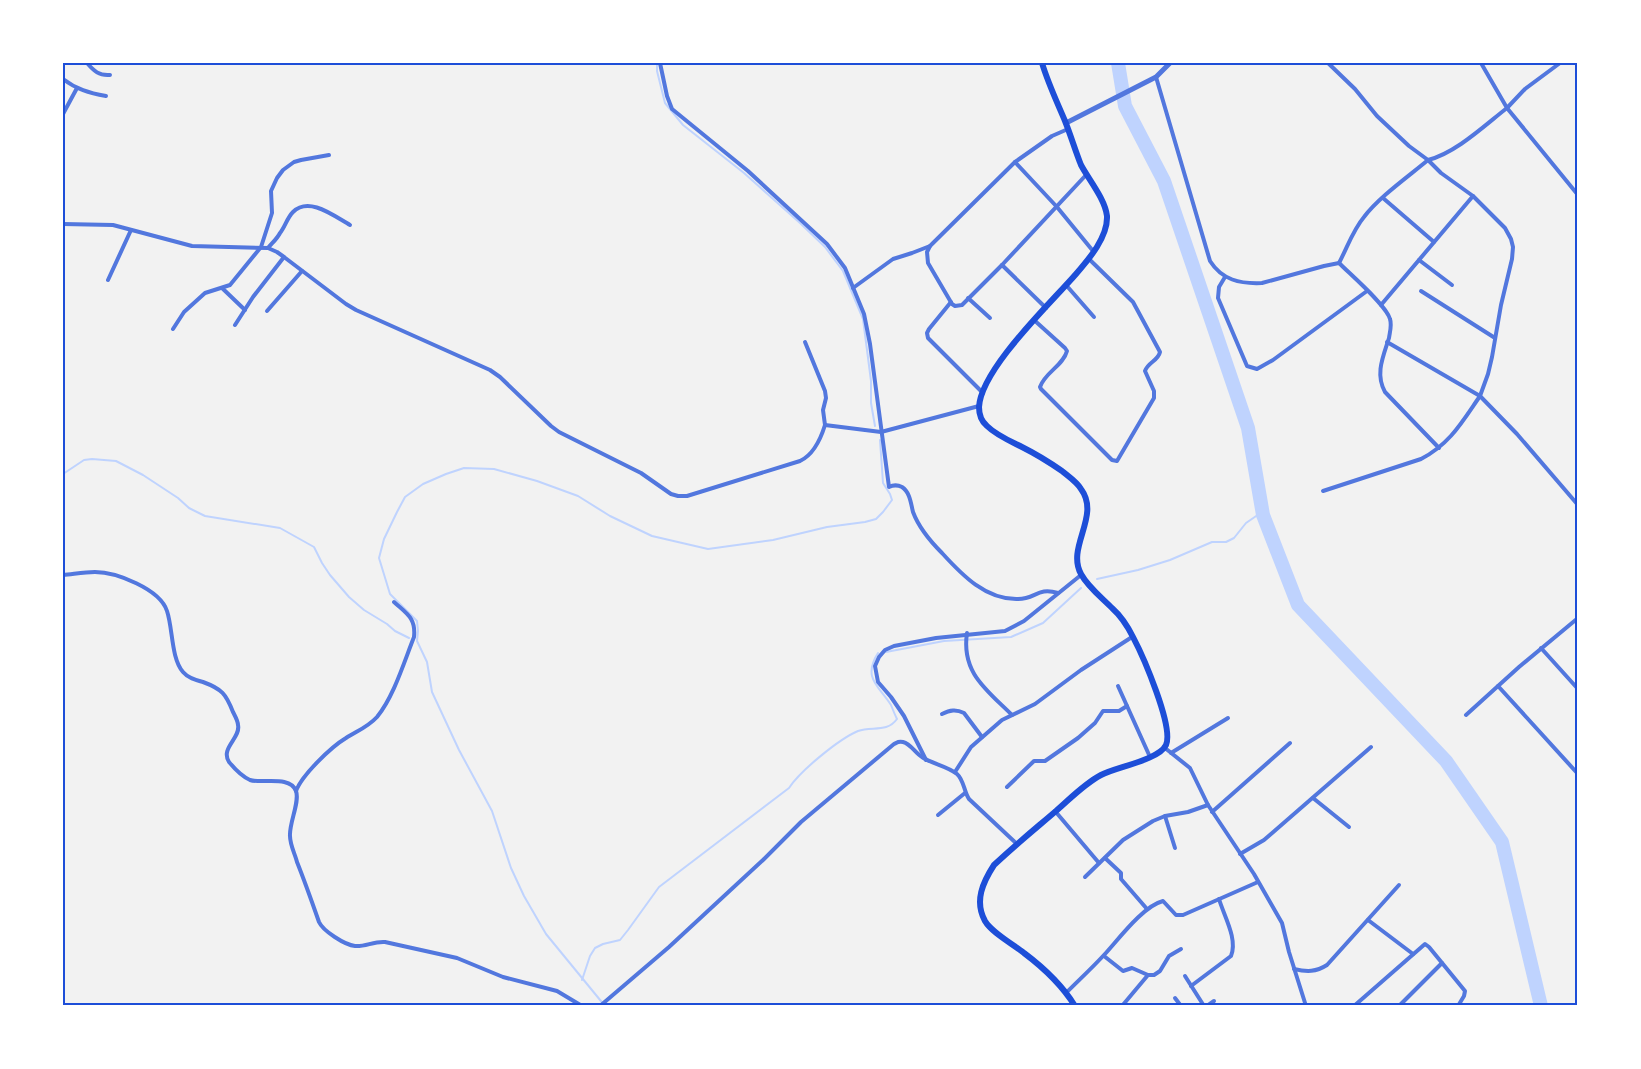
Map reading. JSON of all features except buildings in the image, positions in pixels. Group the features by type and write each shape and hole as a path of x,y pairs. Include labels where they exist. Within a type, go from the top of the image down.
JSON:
{"main road":[{"path":"1042,63 1072,144 1086,175 1103,203 1107,214 1106,226 1094,252 992,371 979,406 981,418 998,434 1047,460 1081,488 1088,510 1077,555 1077,566 1081,575 1114,610 1133,636 1149,674 1168,734 1165,748 1150,758 1100,776 1088,783 993,865 983,882 980,900 985,921 1057,982 1075,1006"}],"street":[{"path":"87,63 94,72 110,75"},
{"path":"660,63 672,109 748,171 827,244 845,268 864,314 889,487 894,485 905,491 924,534 966,579 987,592 1018,599 1043,591 1058,593"},
{"path":"1086,175 968,298 958,307 951,302 928,263 927,252 930,246 1014,162 1099,105 1156,77 1170,63"},
{"path":"1323,491 1421,459 1448,441 1480,396 1488,374 1514,247 1505,228 1473,196 1409,146 1377,116 1355,89 1328,63"},
{"path":"1480,63 1507,108 1578,195"},
{"path":"1339,263 1364,216 1383,198 1428,160 1451,150 1507,108 1525,89 1560,63"},
{"path":"1156,77 1214,268 1225,277 1240,282 1262,283 1339,263"},
{"path":"63,79 89,93 106,96"},
{"path":"63,114 77,88"},
{"path":"173,329 184,312 205,292 230,285 261,247 272,213 271,191 283,170 294,162 329,155"},
{"path":"1014,162 1057,207 1094,252"},
{"path":"1381,305 1473,196"},
{"path":"1383,198 1434,242"},
{"path":"268,248 280,234 292,212 302,206 323,210 350,225"},
{"path":"63,224 113,225 192,246 268,248 277,252 356,310 490,370 559,432 641,473 664,490 678,496 687,496 800,461 810,454 823,433 825,425 823,410 826,398 806,342"},
{"path":"108,280 131,230"},
{"path":"853,288 893,259 930,246"},
{"path":"235,325 258,289 284,257"},
{"path":"1034,320 1067,351 1064,358 1043,380 1041,389 1112,460 1117,461 1152,401 1154,394 1145,371 1147,366 1158,358 1160,352 1133,302 1088,259"},
{"path":"1419,260 1452,285"},
{"path":"1339,263 1390,316 1391,322 1380,369 1381,384 1385,392 1439,448"},
{"path":"1002,265 1046,308"},
{"path":"267,310 302,271"},
{"path":"1225,277 1217,292 1218,298 1246,366 1257,369 1273,360 1367,291"},
{"path":"1066,285 1094,317"},
{"path":"222,288 245,310"},
{"path":"1421,291 1496,338"},
{"path":"968,298 990,318"},
{"path":"951,302 929,329 928,338 983,393"},
{"path":"1387,342 1480,396 1517,434 1578,505"},
{"path":"825,425 881,432 979,406"},
{"path":"63,575 95,572 116,575 143,586 163,602 167,610 176,660 180,668 190,678 223,692 238,724 237,734 227,751 226,756 229,762 249,780 286,783 296,791"},
{"path":"927,760 904,716 878,682 875,666 879,657 885,650 894,646 915,641 1005,631 1024,621 1081,575"},
{"path":"394,602 412,619 415,627 414,637 386,702 366,727 345,739 305,774 296,791 290,830 291,844 318,922 326,931 352,946 378,941 457,958 503,977 557,991 582,1006"},
{"path":"1466,715 1578,618"},
{"path":"967,635 967,656 974,676 1012,716"},
{"path":"955,772 969,749 1002,720 1035,704 1133,636"},
{"path":"1541,648 1578,688"},
{"path":"1498,686 1578,774"},
{"path":"1118,687 1150,758"},
{"path":"1006,787 1034,761 1045,761 1078,738 1095,723 1103,711 1119,711 1127,706"},
{"path":"942,714 951,710 964,713 982,737"},
{"path":"1171,753 1228,718"},
{"path":"600,1006 669,947 801,822 898,742 904,742 918,755 955,772 969,799 1017,844"},
{"path":"1212,812 1290,743"},
{"path":"1240,854 1264,840 1371,747"},
{"path":"1165,748 1190,768 1212,812 1258,882 1283,926 1306,1006"},
{"path":"938,815 965,794"},
{"path":"1313,798 1349,827"},
{"path":"1085,877 1123,840 1153,821 1208,805"},
{"path":"1055,812 1099,863"},
{"path":"1165,816 1175,848"},
{"path":"1105,858 1121,873 1121,879 1147,909"},
{"path":"1066,993 1147,909 1162,901 1173,913 1179,915 1258,882"},
{"path":"1294,969 1306,972 1319,970 1327,965 1399,885"},
{"path":"1191,986 1231,956 1233,950 1233,940 1219,899"},
{"path":"1368,920 1413,954"},
{"path":"1354,1006 1425,944 1465,991 1458,1006"},
{"path":"1104,956 1123,970 1132,968 1148,975 1154,975 1160,971 1168,956 1181,949"},
{"path":"1399,1006 1442,963"},
{"path":"1122,1006 1148,975"},
{"path":"1185,976 1206,1006 1214,1001"},
{"path":"1175,998 1181,1006"}],"waterway":[{"path":"657,63 665,103 683,125 744,173 800,223 825,247 843,271 863,319 875,426"},
{"path":"1118,63 1125,106 1164,181 1248,428 1263,515 1298,605 1446,761 1502,842 1541,1006"},
{"path":"605,1006 546,934 524,896 511,868 492,811 459,750 432,692 427,662 417,641 417,621 390,594 379,558 384,539 397,512 405,497 423,484 464,468 494,469 578,496 610,516 652,536 708,549 773,540 827,527 876,519 892,500 883,483 880,440"},
{"path":"63,474 84,460 116,461 143,475 189,508 205,516 280,528 314,547 330,575 364,610 409,638"},
{"path":"1097,579 1170,560 1212,542 1226,542 1234,538 1246,523 1262,512"},
{"path":"886,652 944,641 1011,637 1043,623 1081,588"},
{"path":"582,980 595,948 620,940 659,887 789,788 831,748 858,731 884,728 897,719 872,675 873,662 878,653"}]}
